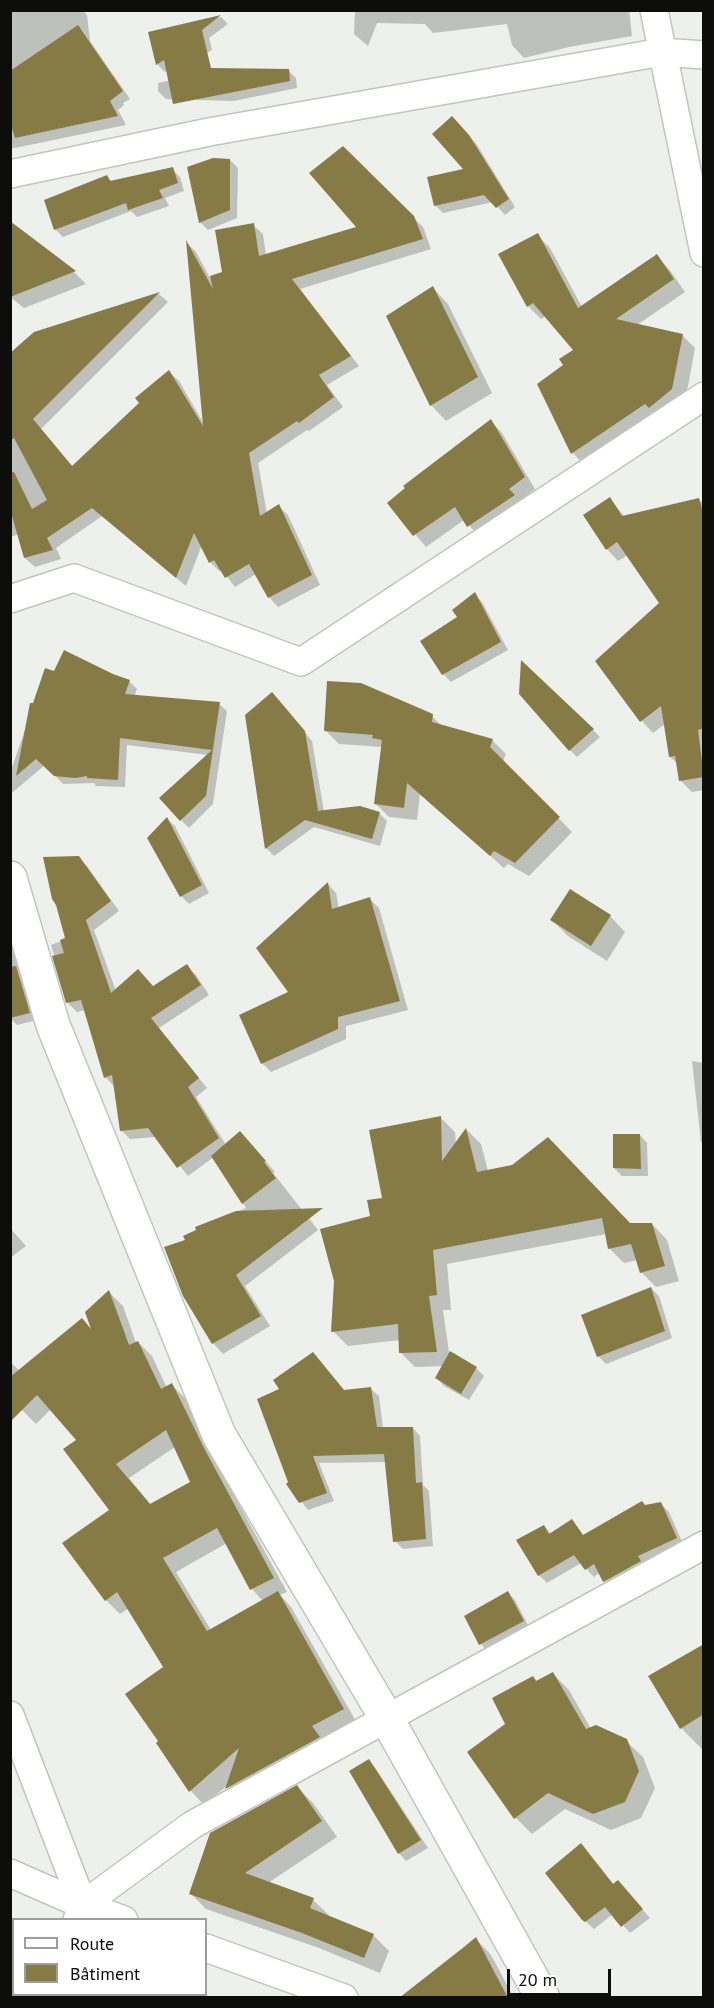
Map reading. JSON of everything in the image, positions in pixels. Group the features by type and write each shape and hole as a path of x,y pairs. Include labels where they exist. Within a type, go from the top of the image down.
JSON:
{"main road":[{"path":"10,878 53,1025 219,1435 387,1719 543,1998"}],"street":[{"path":"654,10 704,253"},
{"path":"10,174 209,132 662,52 704,55"},
{"path":"10,599 74,578 301,662 704,396"},
{"path":"80,1912 192,1825 704,1545"},
{"path":"10,1715 80,1912"},
{"path":"10,1873 80,1912 113,1918"},
{"path":"207,1948 344,1998"}],"building":[{"path":"221,15 202,30 211,68 289,69 290,81 173,104 164,60 156,65 148,32"},
{"path":"78,25 123,91 110,101 118,116 15,138 10,122 10,71"},
{"path":"452,116 469,135 509,199 496,208 484,195 434,206 427,177 463,169 432,134"},
{"path":"343,146 414,216 423,239 292,279 351,356 319,375 334,397 299,423 297,421 249,453 260,516 279,504 312,575 268,598 249,564 225,578 214,560 209,563 194,533 176,578 92,508 47,538 53,550 24,558 10,509 10,473 14,472 32,509 47,500 14,438 10,441 10,353 34,332 160,292 33,419 72,466 139,403 135,398 169,370 203,426 186,240 213,289 210,276 222,272 215,230 254,223 259,256 356,227 309,173"},
{"path":"213,158 230,159 230,210 199,223 187,167"},
{"path":"173,167 178,183 159,190 163,198 128,210 126,203 54,230 44,200 107,175 110,181"},
{"path":"10,221 76,271 10,297"},
{"path":"538,233 578,308 657,254 674,279 616,319 683,334 672,389 649,408 645,404 571,454 537,384 563,365 559,359 573,350 533,303 527,307 498,254"},
{"path":"433,286 478,377 430,406 386,316"},
{"path":"491,419 525,477 509,489 515,495 467,527 455,507 413,536 387,503 405,488 403,486"},
{"path":"610,497 622,516 699,498 704,516 704,728 698,730 704,777 679,781 675,756 669,757 661,706 640,722 595,661 659,603 617,542 606,550 583,515"},
{"path":"475,592 501,642 442,675 420,641 457,617 452,610"},
{"path":"64,650 130,680 125,694 220,702 206,796 180,821 159,798 212,750 120,738 118,780 87,778 87,776 75,778 54,776 36,759 16,776 30,703 33,703 45,668 54,671"},
{"path":"521,660 594,729 569,751 519,694"},
{"path":"327,681 361,683 433,714 432,722 493,739 490,747 560,817 515,863 494,851 490,856 407,783 404,808 374,804 382,740 372,738 373,735 324,731"},
{"path":"272,692 305,731 318,810 316,811 360,806 380,812 372,839 305,820 265,849 245,715"},
{"path":"167,817 202,885 180,897 147,838"},
{"path":"79,856 111,901 86,920 111,993 138,969 153,986 187,964 201,985 151,1018 199,1078 188,1087 219,1138 177,1168 148,1128 120,1131 112,1075 104,1078 81,1000 66,1003 52,956 64,953 60,940 65,938 56,905 52,899 43,857"},
{"path":"328,882 332,909 370,897 400,1001 338,1017 338,1029 261,1064 239,1015 288,992 256,948"},
{"path":"570,889 611,915 591,946 550,920"},
{"path":"16,966 30,1013 10,1018 10,967"},
{"path":"441,1116 442,1161 466,1128 477,1172 512,1165 548,1137 630,1223 652,1223 665,1266 640,1273 631,1244 608,1249 602,1218 433,1250 437,1295 429,1296 437,1352 399,1353 398,1324 331,1332 334,1281 320,1229 370,1216 367,1200 382,1198 369,1130"},
{"path":"240,1131 266,1161 264,1162 276,1178 242,1204 211,1156"},
{"path":"613,1134 640,1134 641,1169 613,1168"},
{"path":"323,1208 236,1275 261,1316 212,1344 183,1296 164,1247 185,1240 183,1236 196,1230 195,1227 236,1211"},
{"path":"651,1287 665,1331 597,1357 581,1315"},
{"path":"109,1290 129,1345 138,1341 161,1389 172,1383 205,1450 274,1578 250,1590 217,1528 163,1558 207,1631 278,1591 344,1709 312,1726 320,1737 225,1789 239,1748 189,1792 156,1743 158,1741 125,1694 163,1667 117,1592 105,1601 62,1543 109,1510 63,1449 76,1440 37,1395 10,1422 10,1377 82,1318 91,1329 85,1312","holes":["166,1430 190,1482 150,1504 116,1464"]},
{"path":"450,1351 477,1367 461,1394 435,1378"},
{"path":"313,1352 344,1390 371,1387 377,1427 413,1427 416,1483 422,1482 426,1539 393,1542 384,1454 313,1456 327,1493 299,1503 286,1484 288,1482 257,1399 279,1389 273,1380"},
{"path":"642,1501 645,1505 661,1502 677,1538 638,1556 641,1561 603,1582 594,1564 585,1570 574,1555 538,1576 516,1540 544,1525 549,1534 572,1519 583,1535"},
{"path":"508,1591 524,1621 479,1645 464,1616"},
{"path":"704,1644 704,1714 680,1729 648,1676"},
{"path":"553,1672 586,1729 596,1725 627,1739 639,1771 625,1802 593,1814 548,1793 514,1819 467,1752 505,1724 492,1698 533,1676 536,1681"},
{"path":"369,1759 421,1840 398,1854 349,1771"},
{"path":"297,1785 322,1821 245,1873 314,1898 310,1908 374,1934 364,1958 302,1933 189,1894 210,1833"},
{"path":"581,1843 613,1884 618,1880 643,1909 621,1927 605,1907 585,1922 582,1920 545,1873"},
{"path":"476,1937 508,1998 399,1998 464,1947"}]}
